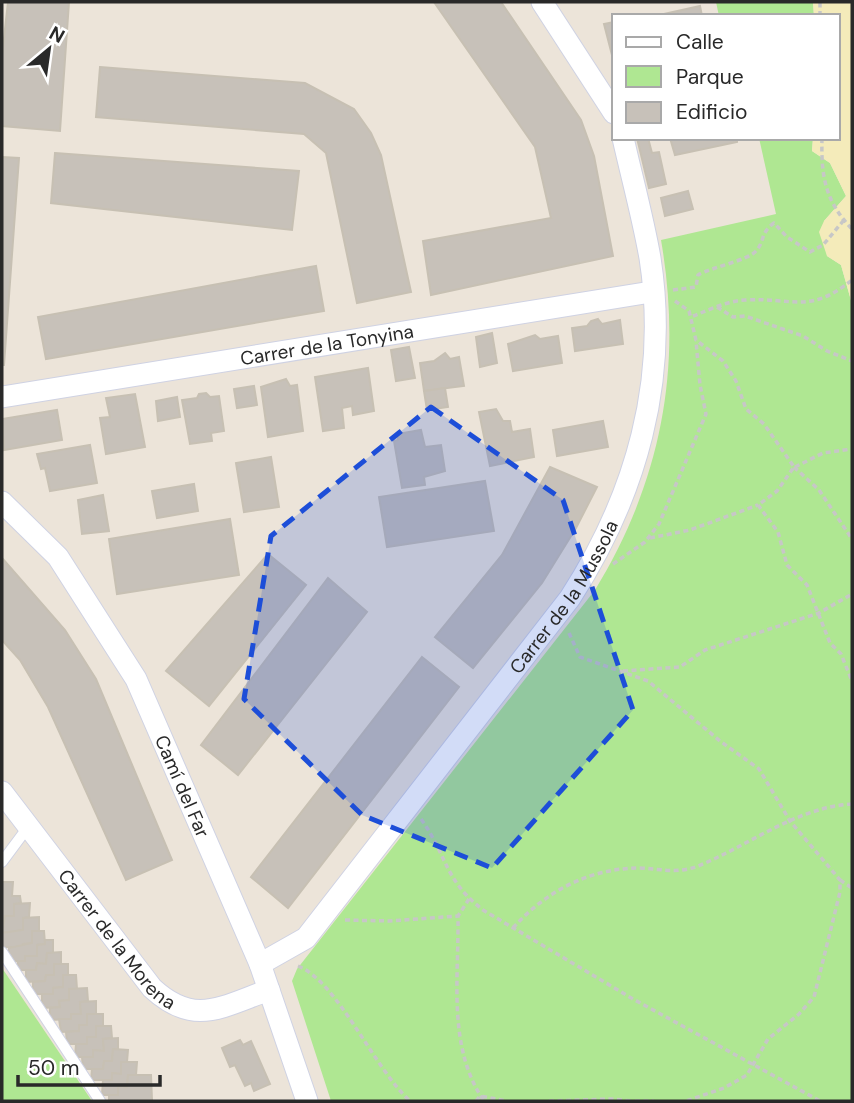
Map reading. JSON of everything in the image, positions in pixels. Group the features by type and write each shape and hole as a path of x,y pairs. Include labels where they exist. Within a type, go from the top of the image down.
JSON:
{"street":[{"path":"542,2 612,110"},
{"name":"Carrer de la Mussola","path":"260,964 306,938 570,598 609,530 639,455 647,412 656,328 650,260 623,140"},
{"name":"Carrer de la Tonyina","path":"2,397 651,292"},
{"name":"Camí del Far","path":"2,502 58,557 135,679 260,964 307,1101"},
{"name":"Carrer de la Morena","path":"2,792 152,988 166,1001 187,1011 200,1011 269,990"}],"lane":[{"path":"2,862 28,827"},
{"path":"2,952 100,1101"}],"path":[{"path":"822,140 821,174 838,214 852,229"},
{"path":"601,568 622,561 648,539 659,524 706,414 700,385 693,316 664,290 696,287 698,275 705,271 720,264 744,260 757,251 764,230 774,223 787,237 810,251 823,244 844,220"},
{"path":"693,316 746,299 800,304 828,297 852,280"},
{"path":"718,307 733,317 746,316 803,336 827,351 852,361"},
{"path":"696,340 723,361 736,381 746,409 764,424 794,467 818,490 852,539"},
{"path":"648,539 690,530 758,505 777,491 794,467 823,453 852,449"},
{"path":"758,505 778,532 787,565 807,586 830,643 841,654 852,681"},
{"path":"618,671 680,667 705,650 819,612 852,594"},
{"path":"568,630 580,657 648,681 720,741 759,769 790,821 840,880 852,888"},
{"path":"513,928 539,901 590,874 634,868 677,872 697,867 790,821 852,804"},
{"path":"408,805 434,837 450,877 469,899 513,928 820,1101"},
{"path":"686,1101 737,1082 747,1075 768,1039 799,1014 814,997 840,892 840,880"},
{"path":"469,899 458,916 459,1036 464,1063 484,1101"},
{"path":"336,917 390,921 458,916"},
{"path":"296,965 310,971 327,985 388,1078 410,1101"},
{"path":"476,1101 480,1096"},
{"path":"480,1096 507,1101"},
{"path":"549,1101 611,1098 654,1101"}],"highlighted area":[{"path":"431,407 563,500 633,710 492,868 362,815 244,699 271,536"}],"green space":[{"path":"716,2 813,2 814,14 719,14"},
{"path":"759,140 813,140 812,151 830,163 846,196 824,221 827,256 841,265 852,304 852,1101 331,1101 292,981 297,969 595,590 618,549 637,507 651,464 667,378 667,287 661,240 776,214"},
{"path":"2,968 92,1101 2,1101"}],"sand":[{"path":"813,2 852,2 852,304 841,265 827,256 819,232 824,221 846,196 830,163 812,151 813,140 840,140 840,14 814,14"}],"building":[{"path":"8,2 69,2 60,131 2,126 2,56"},
{"path":"434,2 501,2 581,120 594,156 613,256 431,295 423,241 551,218 535,147"},
{"path":"700,6 702,14 664,14"},
{"path":"612,22 612,55 604,24"},
{"path":"100,67 305,83 354,109 371,133 381,155 411,292 357,303 326,153 304,134 96,117"},
{"path":"637,140 649,140 652,153 659,152 666,184 649,188"},
{"path":"671,140 737,140 737,142 675,155"},
{"path":"55,153 299,171 292,230 51,203"},
{"path":"2,157 19,158 4,365 2,365"},
{"path":"688,191 693,209 665,216 661,198"},
{"path":"316,266 324,311 46,359 38,317"},
{"path":"598,319 602,324 620,320 623,344 575,351 572,328 587,326"},
{"path":"492,333 497,363 480,367 476,337"},
{"path":"535,335 540,339 558,336 562,363 513,371 508,344"},
{"path":"409,347 415,378 396,381 391,350"},
{"path":"445,353 450,359 459,357 464,386 424,391 420,363 434,361"},
{"path":"368,368 374,411 353,415 352,406 342,408 344,428 323,431 315,377"},
{"path":"286,379 290,386 297,385 303,431 268,437 261,387"},
{"path":"254,386 257,405 237,408 234,389"},
{"path":"445,388 448,407 427,410 424,391"},
{"path":"206,393 210,397 219,396 224,431 211,433 212,441 190,444 182,400 197,398 199,394"},
{"path":"135,394 145,447 106,454 100,418 110,417 106,398"},
{"path":"177,397 180,417 158,421 156,401"},
{"path":"496,409 503,421 510,421 512,432 530,429 534,457 490,466 479,412"},
{"path":"57,410 62,440 4,450 2,419"},
{"path":"603,421 608,447 557,456 553,430"},
{"path":"421,430 425,447 441,445 445,471 424,477 425,485 402,488 394,441 398,440 397,434"},
{"path":"90,445 97,483 50,491 45,468 41,469 37,454"},
{"path":"271,457 279,507 244,512 236,463"},
{"path":"550,467 597,487 576,528 542,583 473,668 435,637 502,555"},
{"path":"485,481 494,531 387,547 379,497"},
{"path":"194,484 198,511 157,518 152,491"},
{"path":"103,495 109,531 82,534 78,500"},
{"path":"230,519 239,575 117,594 109,539"},
{"path":"268,554 306,585 209,706 166,671"},
{"path":"2,558 65,630 96,679 172,860 126,880 48,707 20,660 2,640"},
{"path":"328,578 367,612 238,775 201,745"},
{"path":"422,657 459,687 288,908 251,877"},
{"path":"2,882 13,882 12,896 20,896 21,903 14,904 14,916 5,916 4,922 2,921"},
{"path":"30,903 29,917 23,918 23,930 2,933 5,916 14,916 14,904"},
{"path":"39,917 39,931 32,931 32,943 23,944 22,947 2,947 2,933 23,930 23,918"},
{"path":"32,931 44,931 45,944 37,945 37,956 25,956 25,961 9,961 9,948 32,943"},
{"path":"45,940 53,940 53,953 47,953 46,964 37,963 36,970 17,970 18,961 25,961 25,956 37,956 37,945 45,944"},
{"path":"61,952 61,964 54,964 54,975 46,975 45,981 26,982 26,970 36,970 37,963 46,964 47,953"},
{"path":"54,964 68,964 68,975 63,975 63,987 53,988 53,994 33,994 33,982 45,981 46,975 54,975"},
{"path":"63,975 76,975 77,989 69,989 69,1000 59,1001 60,1007 42,1008 42,994 53,994 53,988 63,987"},
{"path":"87,988 88,1001 80,1002 81,1014 71,1014 71,1019 50,1020 50,1008 60,1007 59,1001 69,1000 69,989"},
{"path":"96,1001 96,1014 87,1014 87,1025 79,1025 79,1031 61,1032 59,1019 71,1019 71,1014 81,1014 80,1002"},
{"path":"87,1014 103,1014 103,1026 96,1026 96,1037 87,1037 87,1044 67,1044 66,1032 79,1031 79,1025 87,1025"},
{"path":"96,1026 111,1026 112,1038 103,1039 104,1051 93,1050 93,1057 75,1057 76,1044 87,1044 87,1037 96,1037"},
{"path":"118,1038 118,1049 113,1049 112,1061 104,1061 103,1069 83,1069 82,1057 93,1057 93,1050 104,1051 103,1039"},
{"path":"240,1040 243,1045 251,1041 270,1084 254,1091 251,1083 245,1086 235,1065 230,1067 222,1048"},
{"path":"113,1049 128,1050 127,1062 121,1062 121,1074 112,1073 112,1080 91,1080 92,1069 103,1069 104,1061 112,1061"},
{"path":"121,1062 137,1062 136,1075 128,1075 127,1087 118,1086 118,1095 102,1095 103,1080 112,1080 112,1073 121,1074"},
{"path":"128,1075 151,1075 152,1100 109,1101 109,1095 118,1095 118,1086 127,1087"}]}
